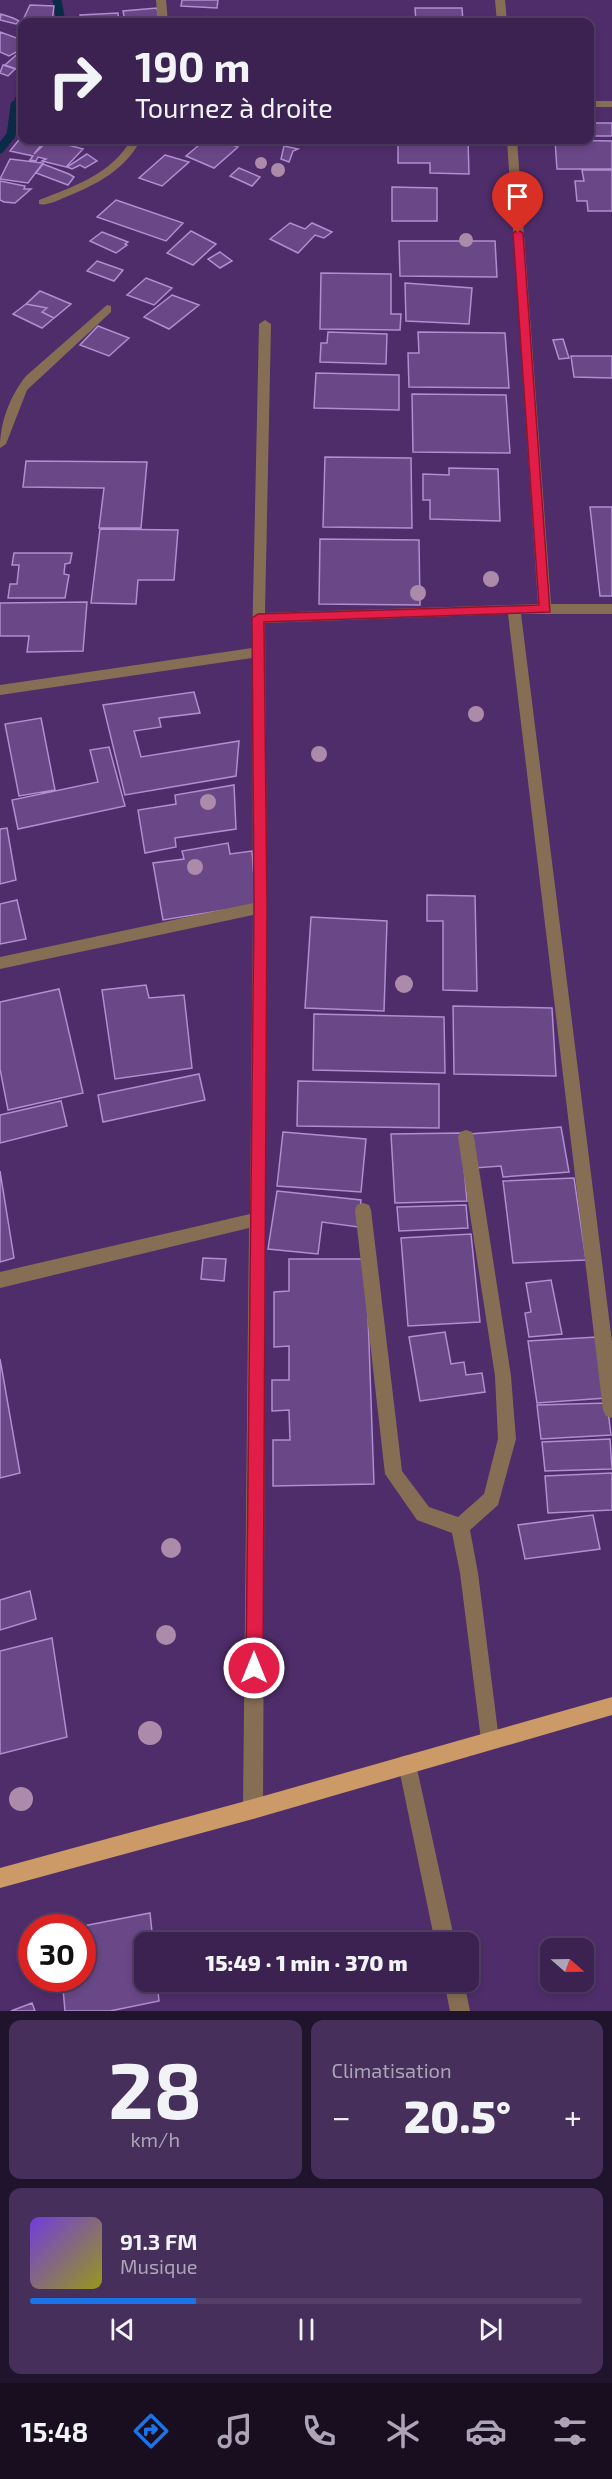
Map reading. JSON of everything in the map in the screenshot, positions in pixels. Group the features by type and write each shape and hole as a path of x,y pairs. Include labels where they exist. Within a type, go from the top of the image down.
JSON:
{"main road":[{"path":"0,1878 253,1809 612,1706"}],"street":[{"path":"161,0 163,18"},
{"path":"500,0 502,18"},
{"path":"594,104 612,104"},
{"path":"43,202 110,173 131,152 134,144"},
{"path":"512,144 545,609"},
{"path":"0,444 22,389 107,309"},
{"path":"253,1809 260,907 258,618 265,324"},
{"path":"514,609 612,1410"},
{"path":"258,618 514,609 612,609"},
{"path":"0,690 258,652"},
{"path":"0,963 260,907"},
{"path":"460,1527 492,1499 507,1438 503,1376 466,1137"},
{"path":"363,1210 394,1474 423,1514 460,1527"},
{"path":"0,1281 258,1219"},
{"path":"460,1527 469,1573 490,1740"},
{"path":"407,1764 443,1932"},
{"path":"455,1992 460,2011"}],"building":[{"path":"182,0 218,0 217,8 181,6"},
{"path":"30,5 54,6 52,18 24,18"},
{"path":"157,8 159,18 124,18 123,11"},
{"path":"415,8 462,8 463,18 416,18"},
{"path":"118,13 119,18 81,18 80,15"},
{"path":"1,14 18,22 16,24 0,20"},
{"path":"0,32 18,39 18,51 9,56 0,52"},
{"path":"18,54 18,70 5,65"},
{"path":"3,65 15,69 8,76 0,73"},
{"path":"594,123 612,123 612,136 594,136"},
{"path":"18,141 18,144 42,144 34,154 45,144 64,144 83,149 66,167 42,161 46,159 38,157 36,161 30,160 33,156 10,151"},
{"path":"594,141 612,141 612,169 557,169 555,144 594,144"},
{"path":"200,144 229,144 238,147 214,168 186,156"},
{"path":"398,144 468,144 469,174 430,173 430,163 398,163"},
{"path":"284,146 298,149 293,151 289,162 281,159"},
{"path":"87,154 97,161 85,168 80,165 72,169 67,167"},
{"path":"165,155 189,162 162,186 139,178"},
{"path":"10,159 43,163 28,183 0,179"},
{"path":"43,164 74,177 68,185 36,173"},
{"path":"239,168 260,177 252,186 230,176"},
{"path":"582,170 612,170 612,211 588,211 587,201 577,201 575,181 584,181"},
{"path":"0,181 31,189 15,203 4,202 0,200"},
{"path":"392,187 437,188 437,221 392,221"},
{"path":"116,200 183,223 166,241 97,217"},
{"path":"290,223 305,229 312,223 332,232 324,238 315,235 298,253 270,239"},
{"path":"191,231 216,244 193,265 167,253"},
{"path":"102,232 128,242 125,244 127,245 116,253 90,241"},
{"path":"399,241 495,241 497,277 400,276"},
{"path":"220,252 232,261 220,268 208,259"},
{"path":"97,261 123,270 114,281 87,271"},
{"path":"321,273 391,274 391,314 401,314 400,330 320,329"},
{"path":"146,278 172,288 154,305 127,295"},
{"path":"405,283 472,288 469,324 406,321"},
{"path":"40,291 71,304 54,318 42,312 47,308 26,304"},
{"path":"172,295 199,305 169,329 144,317"},
{"path":"26,304 47,308 42,312 54,318 42,328 13,314"},
{"path":"98,326 129,338 109,356 80,345"},
{"path":"328,332 387,334 386,364 320,362 321,343 327,343"},
{"path":"418,332 505,333 509,388 409,387 408,353 419,353"},
{"path":"563,339 569,358 559,359 553,340"},
{"path":"571,356 612,356 612,378 574,377"},
{"path":"316,373 399,375 399,410 314,408"},
{"path":"412,394 506,395 510,453 413,452"},
{"path":"325,457 411,458 412,528 323,527"},
{"path":"26,461 147,462 141,528 99,528 104,488 23,487"},
{"path":"449,468 498,469 500,521 430,519 430,500 423,500 423,474 449,475"},
{"path":"590,507 612,507 612,596 600,596"},
{"path":"100,529 178,530 174,580 138,580 136,604 91,603"},
{"path":"320,539 419,540 420,605 319,604"},
{"path":"14,553 72,553 70,563 65,564 64,574 69,575 65,598 8,598 10,584 17,584 19,565 12,565"},
{"path":"87,602 83,651 27,652 29,636 0,636 0,603"},
{"path":"194,692 200,713 159,718 161,727 134,731 141,757 239,741 236,776 125,795 103,705"},
{"path":"41,718 55,790 19,796 5,724"},
{"path":"109,747 125,806 18,829 12,800 98,782 90,750"},
{"path":"234,785 236,829 175,838 176,847 145,853 138,810 176,804 175,795"},
{"path":"7,828 16,880 0,884 0,829"},
{"path":"228,843 230,854 252,851 256,905 163,920 153,863 184,859 182,851"},
{"path":"427,895 475,896 477,991 443,990 443,921 427,921"},
{"path":"17,900 26,939 0,944 0,904"},
{"path":"311,917 387,921 384,1011 305,1008"},
{"path":"146,985 149,998 184,995 192,1068 115,1079 102,990"},
{"path":"59,989 83,1093 8,1110 0,1069 0,1002"},
{"path":"453,1006 552,1008 556,1076 454,1074"},
{"path":"314,1014 444,1017 445,1073 313,1070"},
{"path":"199,1074 205,1100 103,1122 98,1095"},
{"path":"298,1081 439,1084 439,1128 297,1126"},
{"path":"61,1101 67,1126 0,1143 0,1115"},
{"path":"561,1127 569,1172 503,1177 501,1166 474,1168 469,1134"},
{"path":"283,1132 366,1139 361,1192 277,1186"},
{"path":"461,1133 467,1201 395,1203 391,1134"},
{"path":"0,1171 14,1258 0,1262"},
{"path":"574,1178 586,1260 513,1263 503,1181"},
{"path":"277,1191 361,1200 358,1227 322,1222 318,1254 268,1249"},
{"path":"466,1205 468,1228 399,1231 397,1207"},
{"path":"471,1234 480,1322 408,1326 401,1238"},
{"path":"203,1258 226,1259 224,1281 201,1279"},
{"path":"289,1259 366,1259 374,1484 273,1486 273,1440 290,1440 289,1410 272,1411 272,1380 289,1380 289,1346 274,1347 274,1292 289,1291"},
{"path":"551,1280 562,1334 529,1337 525,1313 531,1312 526,1283"},
{"path":"445,1332 451,1364 464,1362 466,1375 482,1373 485,1392 420,1401 409,1337"},
{"path":"597,1337 606,1398 537,1403 528,1341"},
{"path":"0,1359 20,1473 0,1478"},
{"path":"607,1403 611,1435 541,1439 537,1405"},
{"path":"610,1439 612,1469 545,1471 542,1442"},
{"path":"612,1473 612,1510 548,1513 545,1476"},
{"path":"593,1515 600,1549 525,1559 518,1525"},
{"path":"30,1591 36,1619 0,1630 0,1600"},
{"path":"52,1638 67,1737 0,1754 0,1651"},
{"path":"150,1913 152,1932 134,1932 134,1992 158,1992 159,2001 110,2011 65,2011 63,1992 96,1992 96,1924"},
{"path":"32,2003 35,2011 11,2011"}],"waterway":[{"path":"57,0 60,18"},
{"path":"0,149 11,135 15,105"}],"route":[{"path":"254,1668 260,907 258,618 545,609 518,233"}]}
